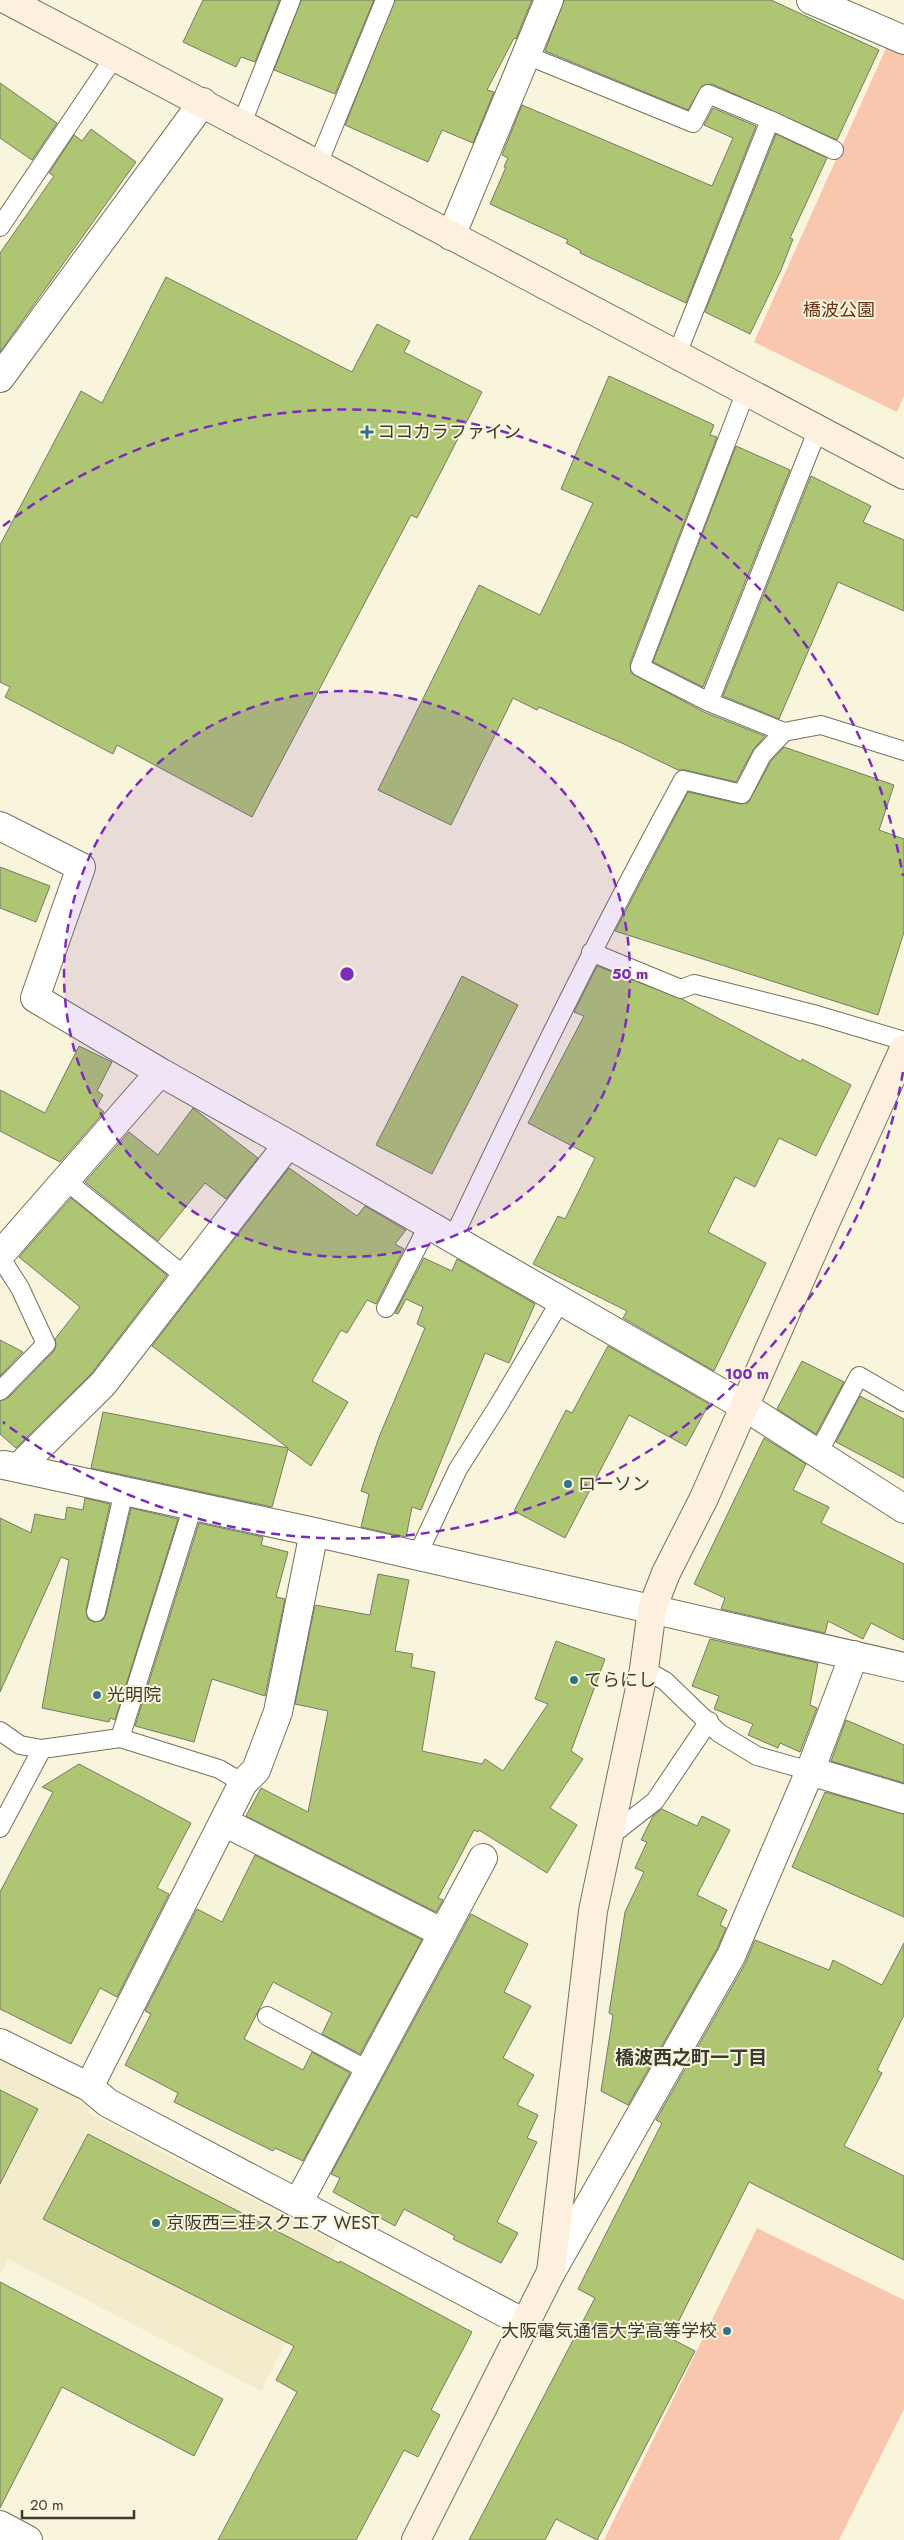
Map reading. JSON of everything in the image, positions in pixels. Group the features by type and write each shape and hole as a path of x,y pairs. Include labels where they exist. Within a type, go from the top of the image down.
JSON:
{"street":[{"path":"8,0 904,475"},
{"path":"451,236 549,0"},
{"path":"811,0 904,40"},
{"path":"0,378 203,102"},
{"path":"0,826 81,867 35,998 160,1072 429,1224 744,1406 904,1508"},
{"path":"551,2272 593,1911 644,1669 652,1609 666,1573 704,1498 904,1049"},
{"path":"0,1256 160,1072"},
{"path":"9,1466 103,1384 288,1144"},
{"path":"9,1466 314,1532 904,1667"},
{"path":"89,2087 243,1783 256,1770 278,1712 314,1532"},
{"path":"416,2540 551,2272 731,1956 810,1771 854,1655"},
{"path":"810,1771 904,1799"},
{"path":"224,1822 443,1933"},
{"path":"298,2203 483,1858"},
{"path":"0,2043 89,2087 108,2103 526,2324"},
{"path":"0,2524 28,2540"}],"lane":[{"path":"242,123 291,0"},
{"path":"318,164 385,0"},
{"path":"526,55 693,123 708,94 834,150"},
{"path":"0,227 115,56"},
{"path":"677,354 770,120"},
{"path":"746,391 640,667 709,702 784,732 821,725 904,752"},
{"path":"709,702 818,429"},
{"path":"453,1238 590,952 682,780 742,794 762,755 784,732"},
{"path":"590,952 681,989 694,984 817,1015 904,1041"},
{"path":"65,1180 186,1277"},
{"path":"386,1308 429,1224"},
{"path":"0,1256 20,1288 46,1344 0,1390"},
{"path":"417,1556 458,1468 498,1406 561,1300"},
{"path":"817,1454 860,1376 904,1402"},
{"path":"96,1612 124,1492"},
{"path":"120,1738 193,1506"},
{"path":"644,1669 665,1681 709,1721 719,1733 757,1756 810,1771"},
{"path":"609,1837 655,1801 709,1721"},
{"path":"0,1730 20,1745 42,1749 120,1738 218,1769 243,1783"},
{"path":"0,1828 42,1749"},
{"path":"267,2016 369,2071"}],"shaded area":[{"path":"0,2058 92,2105 88,2113 337,2243 261,2391 8,2259 0,2275"}],"green space":[{"name":"橋波公園","path":"887,46 904,53 904,396 897,412 754,342"},
{"path":"757,2228 904,2300 904,2409 839,2540 604,2540"}],"building":[{"path":"203,0 280,0 255,62 241,57 236,67 183,42"},
{"path":"301,0 374,0 335,94 274,70"},
{"path":"395,0 532,0 516,39 514,38 487,90 494,92 473,143 442,130 428,162 345,125"},
{"path":"564,0 771,0 879,50 837,140 712,84 702,86 688,110 545,51"},
{"path":"0,83 57,123 32,160 0,138"},
{"path":"522,105 712,186 733,138 704,125 713,108 756,126 686,303 580,253 581,251 566,243 568,240 490,204 506,167 504,167 508,158 502,155"},
{"path":"91,129 136,162 0,352 0,253 54,176 49,173 74,135 82,141"},
{"path":"776,134 827,158 790,238 793,239 781,270 750,334 705,312"},
{"path":"166,277 352,372 377,324 410,341 404,352 482,392 417,518 411,515 252,817 117,745 113,754 5,697 10,687 0,682 0,545 81,391 102,403"},
{"path":"609,376 714,425 710,435 717,437 630,663 631,673 704,712 765,736 753,750 736,782 678,770 624,744 539,707 537,710 513,698 451,825 378,790 479,585 540,615 593,503 561,489"},
{"path":"736,446 790,470 703,687 653,662"},
{"path":"811,476 871,506 863,522 904,540 904,611 838,582 779,719 723,696"},
{"path":"784,747 894,785 879,830 904,839 904,932 878,1015 615,931 688,792 740,804 748,803 771,761"},
{"path":"0,867 50,886 36,922 0,908"},
{"path":"597,966 682,999 801,1062 802,1059 851,1085 816,1156 779,1138 755,1187 735,1177 708,1232 766,1263 714,1371 623,1318 627,1311 533,1264 558,1216 565,1219 595,1158 528,1123 584,1016 574,1012"},
{"path":"462,976 518,1005 432,1174 376,1145"},
{"path":"79,1046 112,1062 97,1091 103,1095 97,1106 104,1112 60,1162 0,1131 0,1090 45,1113"},
{"path":"193,1108 258,1158 226,1199 205,1183 158,1241 85,1182 129,1132 158,1155"},
{"path":"289,1168 357,1216 365,1206 406,1230 395,1244 404,1249 376,1304 367,1300 347,1333 341,1330 312,1381 348,1402 311,1466 288,1449 272,1507 91,1468 103,1412 288,1448 152,1346"},
{"path":"71,1198 167,1275 91,1374 16,1448 0,1434 0,1401 8,1398 54,1351 55,1339 80,1307 19,1257"},
{"path":"424,1258 452,1271 457,1259 535,1304 509,1363 485,1353 421,1510 412,1507 406,1537 361,1527 369,1494 361,1491 379,1437 425,1328 417,1324 423,1307 406,1299 398,1314 395,1313"},
{"path":"0,1340 23,1352 0,1376"},
{"path":"608,1346 709,1404 686,1446 629,1415 565,1538 514,1511 566,1410 572,1413"},
{"path":"802,1361 844,1382 816,1434 777,1409"},
{"path":"860,1396 904,1419 904,1478 836,1442"},
{"path":"764,1438 806,1464 793,1490 829,1507 821,1523 904,1564 904,1640 871,1623 863,1639 828,1621 825,1633 721,1609 725,1598 694,1584"},
{"path":"85,1498 110,1504 86,1610 88,1619 94,1622 103,1620 106,1614 131,1508 178,1519 115,1720 110,1718 109,1722 42,1708 69,1560 61,1557 0,1692 0,1518 31,1533 35,1514 65,1520 67,1507 83,1510"},
{"path":"199,1523 263,1537 261,1545 288,1552 276,1597 285,1599 265,1696 212,1679 194,1742 135,1726"},
{"path":"378,1574 409,1580 395,1651 413,1654 411,1667 435,1672 422,1751 482,1764 485,1759 503,1771 548,1704 535,1699 556,1641 605,1659 571,1751 583,1759 550,1808 577,1825 547,1873 479,1830 478,1832 474,1830 438,1898 443,1900 436,1912 246,1816 261,1788 308,1812 328,1711 295,1704 315,1605 370,1615"},
{"path":"710,1639 818,1663 810,1705 817,1708 800,1752 780,1743 778,1748 748,1735 753,1724 714,1709 719,1696 692,1686"},
{"path":"846,1720 904,1745 904,1783 831,1761"},
{"path":"79,1764 191,1823 157,1888 169,1894 117,1997 100,1988 71,2044 0,2009 0,1892 53,1792 42,1787"},
{"path":"825,1792 904,1814 904,1917 792,1867"},
{"path":"662,1809 697,1826 702,1816 730,1830 697,1895 727,1910 720,1925 726,1928 717,1949 628,2105 601,2091 613,2015 609,2013 625,1912 644,1872 635,1868 647,1842 641,1840 653,1816"},
{"path":"255,1855 422,1940 360,2054 322,2034 332,2013 273,1982 244,2039 303,2070 312,2052 350,2073 303,2161 275,2148 273,2151 174,2102 178,2093 125,2065 151,2014 145,2011 197,1909 222,1922"},
{"path":"471,1914 528,1944 504,1992 531,2006 503,2058 534,2075 517,2105 538,2115 527,2138 537,2142 497,2222 518,2233 501,2263 453,2239 455,2236 404,2209 395,2226 333,2192 340,2178 331,2174"},
{"path":"755,1940 829,1970 833,1960 882,1985 904,1943 904,2015 877,2070 882,2073 844,2146 904,2176 904,2260 749,2182 670,2338 695,2351 597,2540 556,2519 545,2540 469,2540 595,2298 578,2289 662,2123 656,2120 745,1964"},
{"path":"0,2090 38,2109 0,2184"},
{"path":"88,2134 339,2263 340,2261 472,2332 431,2410 440,2415 418,2457 404,2450 356,2540 218,2540 297,2392 276,2380 294,2346 43,2219"},
{"path":"0,2282 223,2399 194,2456 62,2387 0,2508"}],"place":[{"name":"ココカラファイン","path":"367,432"},
{"name":"ローソン","path":"568,1484"},
{"name":"てらにし","path":"574,1680"},
{"name":"光明院","path":"97,1695"},
{"name":"京阪西三荘スクエア WEST","path":"156,2223"},
{"name":"大阪電気通信大学高等学校","path":"727,2331"}],"district":[{"name":"橋波西之町一丁目","path":"691,2057"}]}
